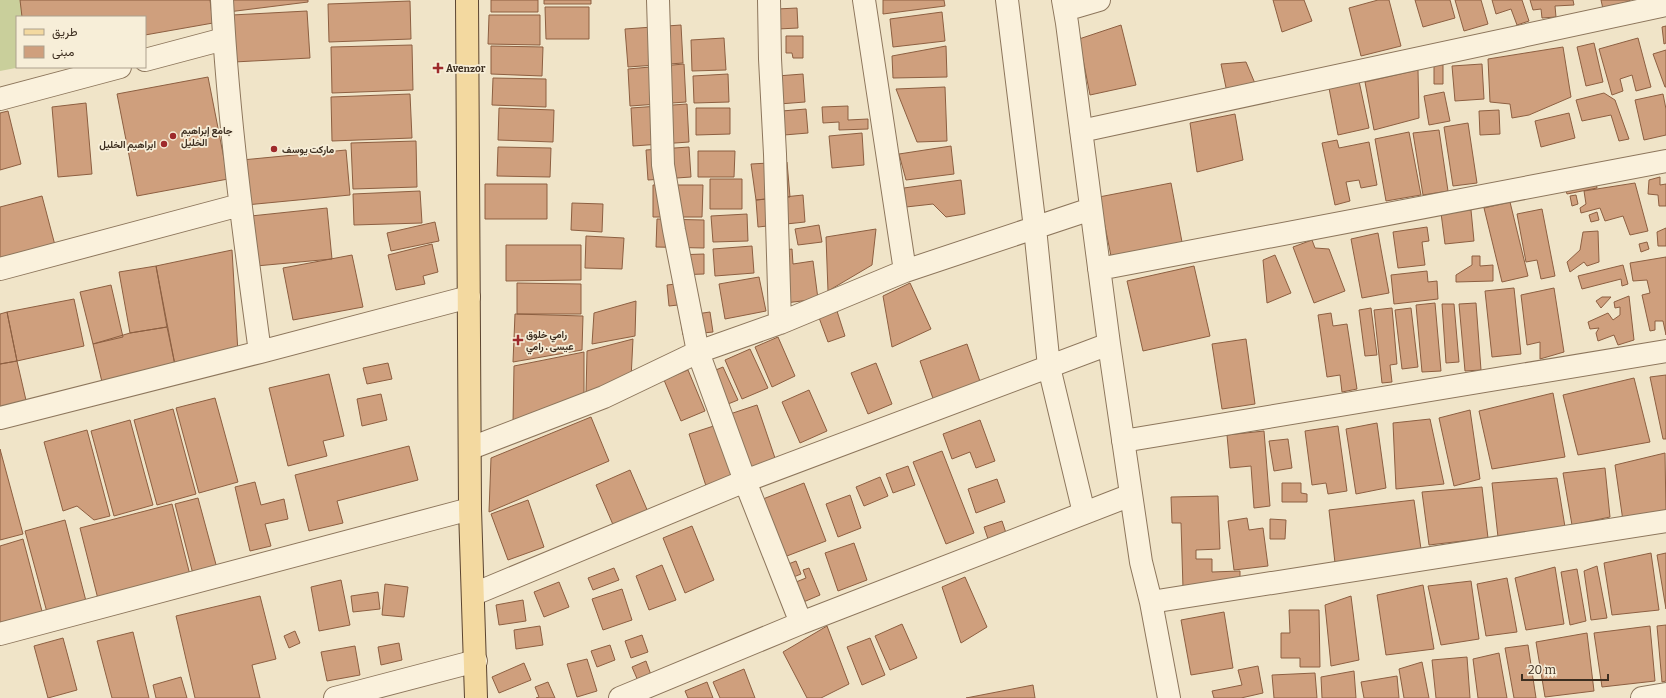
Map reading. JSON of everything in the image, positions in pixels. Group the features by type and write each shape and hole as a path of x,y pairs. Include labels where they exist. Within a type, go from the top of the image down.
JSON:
{"main road":[{"path":"467,0 471,448 470,509 474,594 476,698"}],"street":[{"path":"222,0 224,39 240,205 260,352"},
{"path":"658,0 663,165 698,352 745,481 801,623"},
{"path":"769,0 780,323"},
{"path":"864,0 905,271"},
{"path":"1007,0 1035,228 1049,367 1084,513"},
{"path":"1099,0 1064,5 1109,344 1141,562 1151,602 1169,698"},
{"path":"1081,131 1666,5"},
{"path":"146,60 224,39"},
{"path":"0,99 116,68"},
{"path":"1099,269 1666,161"},
{"path":"0,269 240,205"},
{"path":"471,448 604,397 698,352 780,323 905,271 1091,209"},
{"path":"0,418 469,297"},
{"path":"474,594 745,481 1109,344"},
{"path":"1123,441 1666,351"},
{"path":"620,698 801,623 1131,495"},
{"path":"0,634 470,509"},
{"path":"1151,602 1666,521"},
{"path":"335,698 476,661"},
{"path":"1642,698 1666,694"}],"green space":[{"path":"0,0 25,0 26,16 16,16 16,68 0,71"}],"building":[{"path":"20,0 210,0 213,23 146,35 146,16 22,16"},
{"path":"227,0 308,0 308,2 228,12"},
{"path":"491,0 538,0 538,12 491,12"},
{"path":"544,0 591,0 591,4 544,4"},
{"path":"883,0 944,0 945,6 883,14"},
{"path":"1273,0 1304,0 1312,21 1282,32"},
{"path":"1378,0 1389,0 1401,46 1361,56 1349,8"},
{"path":"1415,0 1450,0 1455,18 1423,27"},
{"path":"1455,0 1481,0 1488,24 1464,31"},
{"path":"1492,0 1522,0 1529,21 1517,25 1511,9 1496,14"},
{"path":"1530,0 1573,0 1574,5 1555,6 1556,17 1542,18 1541,9 1533,10"},
{"path":"1601,0 1630,0 1630,1 1603,9"},
{"path":"410,1 411,39 329,42 328,4"},
{"path":"545,7 589,7 589,39 546,39"},
{"path":"797,8 798,28 778,29 777,9"},
{"path":"307,11 310,58 234,62 232,15"},
{"path":"942,12 945,41 893,47 890,19"},
{"path":"489,15 540,15 540,45 488,44"},
{"path":"681,25 683,63 628,67 625,29"},
{"path":"1121,25 1136,85 1090,95 1079,39"},
{"path":"1666,26 1666,43 1664,44 1662,27"},
{"path":"786,36 803,36 803,58 793,58 792,53 786,53"},
{"path":"724,38 726,70 692,71 691,40"},
{"path":"1638,38 1651,87 1636,91 1632,75 1620,79 1623,91 1612,95 1599,49"},
{"path":"1594,43 1603,82 1586,86 1577,47"},
{"path":"412,45 413,90 332,93 331,47"},
{"path":"491,46 543,47 542,76 491,74"},
{"path":"946,46 947,77 893,78 892,56"},
{"path":"1563,47 1571,97 1529,115 1512,118 1510,104 1490,102 1488,59"},
{"path":"1666,50 1666,87 1665,87 1653,54"},
{"path":"1246,62 1259,93 1228,97 1221,64"},
{"path":"684,64 686,102 630,106 628,69"},
{"path":"1482,64 1484,99 1455,101 1452,66"},
{"path":"1434,65 1443,65 1443,84 1434,84"},
{"path":"1418,70 1419,118 1374,130 1365,82"},
{"path":"728,74 729,102 694,103 693,76"},
{"path":"803,74 805,102 766,105 764,77"},
{"name":"جامع إبراهيم الخليل","path":"208,77 228,179 137,196 117,94"},
{"path":"493,78 546,79 546,107 492,105"},
{"path":"1359,81 1369,128 1338,135 1329,88"},
{"path":"945,87 947,141 917,142 896,89"},
{"path":"1444,92 1450,121 1429,125 1424,96"},
{"path":"1604,93 1615,100 1629,139 1619,141 1611,115 1582,121 1576,100"},
{"path":"410,94 412,138 332,141 331,97"},
{"path":"1663,94 1666,109 1666,135 1644,140 1635,100"},
{"path":"86,103 92,174 58,177 52,107"},
{"path":"687,104 689,142 633,146 631,108"},
{"path":"848,106 848,120 868,119 868,129 839,130 839,122 823,123 822,107"},
{"path":"499,108 554,110 553,142 498,140"},
{"path":"696,108 730,108 730,134 696,135"},
{"path":"806,109 808,133 772,136 770,112"},
{"path":"1499,110 1500,134 1480,135 1479,111"},
{"path":"8,111 21,164 0,170 0,113"},
{"path":"1569,113 1575,138 1541,147 1535,121"},
{"path":"1235,114 1243,160 1197,172 1190,123"},
{"path":"1468,123 1477,183 1453,186 1444,127"},
{"path":"1439,130 1448,191 1423,195 1413,133"},
{"path":"1409,132 1421,195 1386,201 1375,139"},
{"path":"862,133 864,165 832,168 829,136"},
{"path":"1337,140 1339,148 1369,142 1377,185 1361,188 1359,180 1346,182 1350,201 1335,205 1322,143"},
{"path":"416,141 417,187 353,189 351,143"},
{"path":"951,146 954,174 906,180 899,154"},
{"path":"498,147 551,148 550,177 497,176"},
{"path":"689,147 691,177 648,180 646,150"},
{"path":"346,150 350,195 246,205 242,160"},
{"path":"698,151 735,151 734,177 698,177"},
{"path":"787,162 790,197 756,200 751,164"},
{"path":"1660,177 1660,185 1666,184 1666,206 1659,206 1658,195 1648,194 1649,180"},
{"path":"710,179 742,179 742,209 710,209"},
{"path":"961,180 965,214 946,217 933,204 906,207 904,188"},
{"path":"1596,182 1597,188 1567,194 1565,187"},
{"path":"1171,183 1182,242 1111,256 1099,197"},
{"path":"1635,183 1648,231 1630,235 1623,216 1605,221 1600,208 1581,213 1580,208 1586,204 1584,191"},
{"path":"485,184 547,184 547,219 485,219"},
{"path":"653,185 703,185 702,217 653,217"},
{"path":"420,191 422,223 354,225 353,194"},
{"path":"803,195 805,222 758,227 756,200"},
{"path":"1576,195 1578,204 1572,206 1570,196"},
{"path":"42,196 56,249 0,264 0,207"},
{"path":"1510,202 1528,276 1502,282 1484,208"},
{"path":"572,203 603,204 602,232 571,230"},
{"path":"327,208 332,259 256,266 251,216"},
{"path":"1542,209 1555,276 1541,279 1537,260 1526,262 1517,214"},
{"path":"1471,210 1474,241 1445,244 1441,213"},
{"path":"1597,212 1599,220 1591,222 1589,215"},
{"path":"747,214 748,241 713,242 711,216"},
{"path":"657,219 704,220 704,248 656,247"},
{"path":"435,222 439,241 391,251 387,233"},
{"path":"819,225 822,242 798,245 795,229"},
{"path":"1427,227 1429,241 1422,242 1425,265 1398,268 1393,232"},
{"path":"1666,228 1666,246 1658,246 1657,232"},
{"path":"876,229 872,265 828,291 826,237"},
{"path":"1598,231 1599,262 1587,266 1584,262 1570,272 1567,262 1580,250 1583,232"},
{"path":"1378,233 1389,293 1362,298 1351,239"},
{"path":"586,236 624,238 622,269 585,268"},
{"path":"1312,240 1315,248 1329,249 1345,291 1314,303 1293,247"},
{"path":"1647,242 1649,249 1641,252 1639,244"},
{"path":"432,244 438,272 423,276 425,284 396,290 388,255"},
{"path":"506,245 581,245 581,280 506,281"},
{"path":"752,246 754,273 715,276 713,249"},
{"path":"792,249 793,264 813,261 818,299 777,304 770,252"},
{"path":"232,250 238,353 175,365 156,266"},
{"path":"704,254 704,274 675,275 675,255"},
{"path":"352,255 363,307 293,320 283,268"},
{"path":"1275,255 1291,293 1267,303 1263,260"},
{"path":"1472,256 1480,256 1480,266 1493,265 1493,281 1456,282 1456,275 1472,265"},
{"path":"1666,257 1666,335 1663,321 1655,321 1655,330 1650,331 1642,295 1650,293 1647,280 1633,281 1630,263"},
{"path":"1623,265 1628,284 1622,286 1621,279 1582,289 1578,276"},
{"path":"156,266 167,327 130,333 119,272"},
{"path":"1194,266 1210,336 1143,351 1127,281"},
{"path":"1427,271 1428,282 1437,281 1438,299 1394,304 1391,275"},
{"path":"759,277 766,311 725,319 719,284"},
{"path":"517,283 581,284 581,314 517,314"},
{"path":"685,283 687,304 669,306 667,285"},
{"path":"910,283 931,329 892,347 883,296"},
{"path":"111,285 123,337 93,344 80,292"},
{"path":"1514,288 1521,354 1492,357 1485,291"},
{"path":"1554,288 1564,352 1540,359 1540,342 1527,345 1521,295"},
{"path":"1629,296 1634,340 1618,345 1614,335 1598,341 1596,333 1599,328 1590,329 1588,322 1608,313 1613,320 1620,315 1620,307 1615,308 1614,302"},
{"path":"1602,297 1611,297 1601,308 1596,301"},
{"path":"74,299 84,346 17,361 7,312"},
{"path":"636,301 635,336 592,344 594,313"},
{"path":"1435,303 1441,371 1422,372 1416,305"},
{"path":"1476,303 1481,370 1465,371 1459,304"},
{"path":"1442,304 1454,304 1459,362 1446,363"},
{"path":"679,308 696,314 710,312 713,332 683,335"},
{"path":"836,308 845,336 828,342 818,315"},
{"path":"1371,308 1377,355 1365,356 1359,310"},
{"path":"1392,308 1397,364 1390,365 1392,382 1382,383 1374,310"},
{"path":"1411,308 1418,367 1402,369 1395,310"},
{"path":"7,312 17,361 0,364 0,314"},
{"path":"1331,313 1333,326 1347,324 1357,389 1342,392 1340,375 1327,377 1318,315"},
{"path":"515,314 583,316 582,350 513,362"},
{"path":"167,327 175,365 102,382 93,344 130,333"},
{"path":"778,337 795,376 772,387 755,347"},
{"path":"633,339 631,379 586,395 587,351"},
{"path":"1246,339 1255,404 1222,409 1212,344"},
{"path":"967,344 983,390 936,407 920,361"},
{"path":"750,349 768,388 742,399 725,360"},
{"path":"584,352 584,395 513,423 514,366"},
{"path":"17,361 28,409 0,415 0,364"},
{"path":"388,363 392,379 367,384 363,368"},
{"path":"876,363 892,404 868,414 851,373"},
{"path":"723,367 738,400 713,410 699,377"},
{"path":"688,370 705,411 681,421 664,380"},
{"path":"329,374 344,436 323,441 327,456 288,466 269,388"},
{"path":"1666,375 1666,439 1663,439 1650,377"},
{"path":"1634,378 1650,442 1578,455 1563,395"},
{"path":"809,390 827,431 800,443 782,402"},
{"path":"1553,393 1565,457 1492,469 1479,411"},
{"path":"381,394 387,420 362,426 357,399"},
{"path":"215,398 238,482 199,493 176,408"},
{"path":"757,405 776,461 746,471 727,415"},
{"path":"173,409 196,494 157,505 134,420"},
{"path":"1470,410 1480,479 1454,486 1439,418"},
{"path":"591,417 609,461 489,512 491,458"},
{"path":"1430,419 1444,484 1396,489 1393,423"},
{"path":"130,420 153,505 114,516 91,431"},
{"path":"980,420 995,461 976,468 970,452 952,459 943,434"},
{"path":"726,422 743,476 707,489 689,434"},
{"path":"1377,423 1386,488 1356,494 1346,429"},
{"path":"1338,426 1347,491 1328,494 1326,483 1312,485 1305,431"},
{"path":"87,430 110,516 94,520 77,506 63,511 44,442"},
{"path":"1264,431 1270,506 1254,508 1251,466 1230,468 1227,435"},
{"path":"1288,439 1292,468 1274,471 1269,441"},
{"path":"409,446 418,480 337,501 343,523 309,531 295,475"},
{"path":"0,449 23,534 0,540"},
{"path":"942,451 974,533 946,544 913,462"},
{"path":"1665,453 1666,512 1623,521 1615,465"},
{"path":"908,466 915,485 893,493 886,474"},
{"path":"1605,468 1610,517 1572,525 1563,473"},
{"path":"630,470 648,512 614,527 596,485"},
{"path":"880,477 888,496 864,506 856,487"},
{"path":"1557,478 1565,527 1498,537 1492,483"},
{"path":"997,479 1005,502 976,513 968,489"},
{"path":"255,482 261,505 284,499 288,519 265,524 271,546 250,551 235,487"},
{"path":"804,483 826,541 766,564 763,499"},
{"path":"1282,483 1301,483 1301,493 1307,494 1307,502 1282,502"},
{"path":"1482,487 1488,538 1429,545 1422,492"},
{"path":"850,495 861,528 838,537 826,504"},
{"path":"1218,496 1220,549 1196,550 1196,559 1212,559 1212,572 1240,571 1240,586 1183,588 1181,523 1172,523 1171,497"},
{"path":"198,498 218,572 194,578 175,504"},
{"path":"528,500 544,547 508,560 491,514"},
{"path":"1414,500 1421,549 1335,563 1329,510"},
{"path":"172,504 190,575 98,599 80,528"},
{"path":"1247,518 1249,530 1263,528 1268,566 1234,570 1228,521"},
{"path":"1270,519 1286,520 1285,539 1270,539"},
{"path":"65,520 87,605 48,616 25,531"},
{"path":"1002,521 1007,536 989,542 984,527"},
{"path":"692,526 714,580 685,593 663,538"},
{"path":"23,539 43,615 0,626 0,546"},
{"path":"854,543 867,580 838,591 825,553"},
{"path":"1651,553 1659,610 1612,615 1604,563"},
{"path":"1666,553 1666,609 1657,555"},
{"path":"796,561 801,574 781,582 776,569"},
{"path":"662,565 676,600 649,610 636,576"},
{"path":"1597,566 1607,618 1591,620 1584,571"},
{"path":"1555,567 1564,624 1526,630 1515,578"},
{"path":"614,568 619,580 593,590 588,578"},
{"path":"809,568 820,595 794,606 786,586 806,578 803,570"},
{"path":"1577,569 1586,621 1570,625 1561,572"},
{"path":"965,577 987,627 961,643 942,587"},
{"path":"1507,578 1517,632 1486,636 1477,584"},
{"path":"341,580 350,625 319,631 311,587"},
{"path":"1471,581 1479,639 1441,645 1428,586"},
{"path":"559,582 569,607 544,617 534,592"},
{"path":"385,584 408,587 404,617 382,615"},
{"path":"1423,585 1434,649 1386,655 1377,595"},
{"path":"622,589 632,620 603,630 592,599"},
{"path":"378,592 380,609 353,612 351,596"},
{"path":"260,596 276,659 252,665 260,698 195,698 176,616"},
{"path":"1351,596 1359,660 1331,666 1325,605"},
{"path":"523,600 526,621 499,625 496,605"},
{"path":"1289,610 1319,610 1320,667 1300,667 1300,658 1281,658 1281,633 1290,633"},
{"path":"1224,612 1233,668 1191,675 1181,620"},
{"path":"902,624 917,658 890,670 875,636"},
{"path":"1666,625 1666,681 1662,682 1657,626"},
{"path":"540,626 543,645 516,649 514,630"},
{"path":"827,626 849,684 821,698 807,698 783,652"},
{"path":"1650,626 1655,681 1602,687 1594,633"},
{"path":"295,631 300,643 289,648 284,636"},
{"path":"133,632 149,698 112,698 97,641"},
{"path":"1587,633 1594,691 1545,697 1536,642"},
{"path":"642,635 648,652 631,658 625,641"},
{"path":"63,638 77,690 48,698 34,646"},
{"path":"870,638 885,675 862,685 847,647"},
{"path":"399,643 402,660 381,665 378,647"},
{"path":"610,645 615,660 597,667 591,651"},
{"path":"1528,645 1536,698 1514,698 1505,648"},
{"path":"355,646 360,675 327,681 321,652"},
{"path":"1499,653 1507,698 1478,698 1473,659"},
{"path":"1467,657 1470,698 1436,698 1432,660"},
{"path":"587,659 597,691 577,697 567,664"},
{"path":"646,661 651,675 638,681 632,667"},
{"path":"1422,662 1429,698 1404,698 1399,669"},
{"path":"524,663 531,680 499,693 492,677"},
{"path":"1258,666 1263,693 1241,698 1214,698 1212,691 1242,685 1238,670"},
{"path":"744,669 755,698 720,698 713,682"},
{"path":"1354,671 1356,698 1322,698 1321,677"},
{"path":"1315,673 1317,698 1274,698 1272,675"},
{"path":"1397,676 1399,698 1364,698 1361,682"},
{"path":"181,677 187,698 156,698 153,685"},
{"path":"548,682 555,698 536,698 539,697 535,687"},
{"path":"707,682 713,698 688,698 685,691"},
{"path":"1033,685 1035,698 966,698"}],"place":[{"name":"Avenzor","path":"438,68"},
{"name":"جامع إبراهيم الخليل","path":"173,136"},
{"name":"ابراهيم الخليل","path":"164,144"},
{"name":"ماركت يوسف","path":"274,149"},
{"name":"رامي خلوق عيسى . رامي","path":"518,340"}]}
